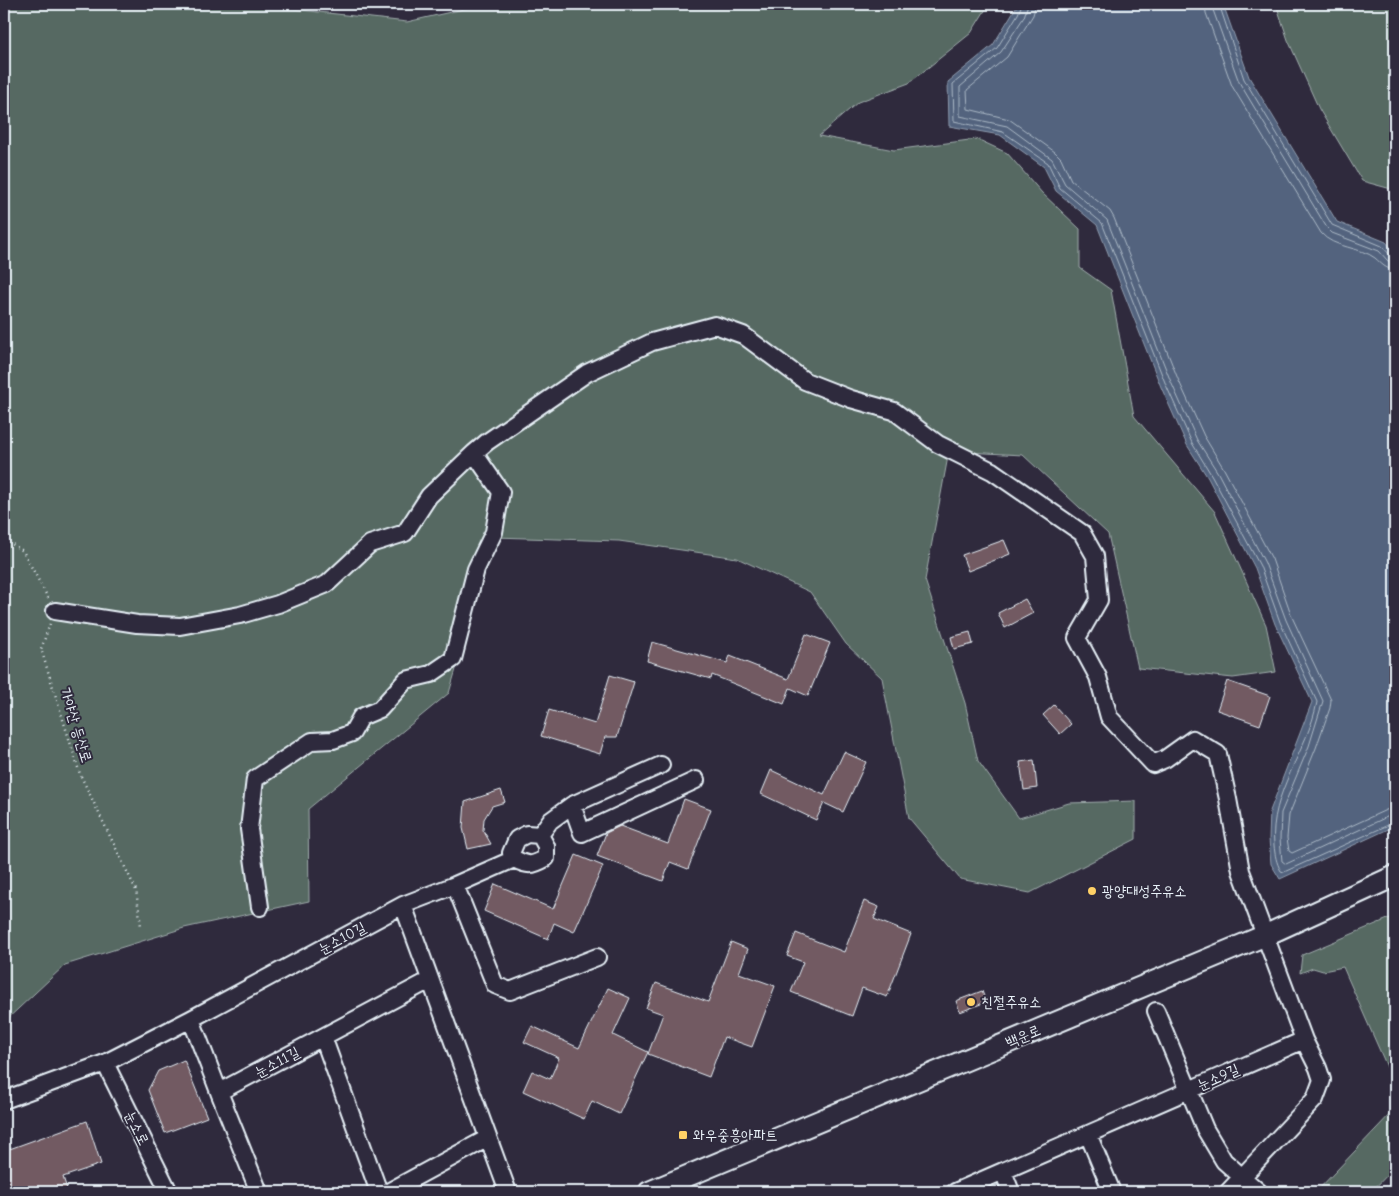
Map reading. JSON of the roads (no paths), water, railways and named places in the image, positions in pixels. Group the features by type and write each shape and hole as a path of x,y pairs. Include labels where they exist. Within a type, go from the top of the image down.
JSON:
{"main road":[{"name":"백운로","path":"649,1192 1266,935 1395,876"}],"street":[{"path":"54,611 137,624 180,626 240,615 278,604 327,584 370,544 405,533 429,496 474,453 587,373 652,342 715,325 743,335 805,381 851,399 894,411 938,444 992,471 1082,533 1095,556 1099,600 1077,638 1098,677 1109,717 1153,764 1165,759 1194,740 1218,754 1241,871 1304,1040 1322,1080 1315,1099 1228,1192"},
{"path":"260,907 249,829 255,779 312,741 333,740 352,734 361,716 380,709 406,680 431,674 453,659 476,569 494,532 501,492 474,453"},
{"path":"540,835 550,821 572,805 661,765"},
{"path":"572,805 582,833 696,780"},
{"path":"527,834 540,835 546,846 546,858 535,864 523,864 514,859 511,853 517,838 527,834"},
{"name":"눈소10길","path":"4,1100 105,1063 192,1019 403,905 514,859"},
{"path":"455,885 496,985 510,991 597,957"},
{"path":"403,905 508,1192"},
{"name":"눈소11길","path":"219,1092 430,980"},
{"path":"1156,1011 1214,1147 1224,1161 1259,1192"},
{"path":"192,1019 258,1192"},
{"path":"322,1037 379,1192"},
{"name":"눈소9길","path":"955,1192 1304,1040"},
{"name":"눈소로","path":"105,1063 169,1192"},
{"path":"1088,1134 1112,1192"},
{"path":"388,1192 488,1138"},
{"path":"1003,1171 1011,1192"}],"water":[{"path":"1018,4 1223,4 1249,77 1337,222 1386,242 1395,253 1395,826 1280,879 1271,864 1269,839 1270,811 1312,702 1275,624 1255,568 1208,478 1187,445 1161,387 1097,225 1056,191 1044,167 1000,135 949,126 948,82 993,45"}],"place":[{"name":"광양대성주유소","path":"1092,891"},
{"name":"친절주유소","path":"971,1002"},
{"name":"와우중흥아파트","path":"683,1135"}]}
